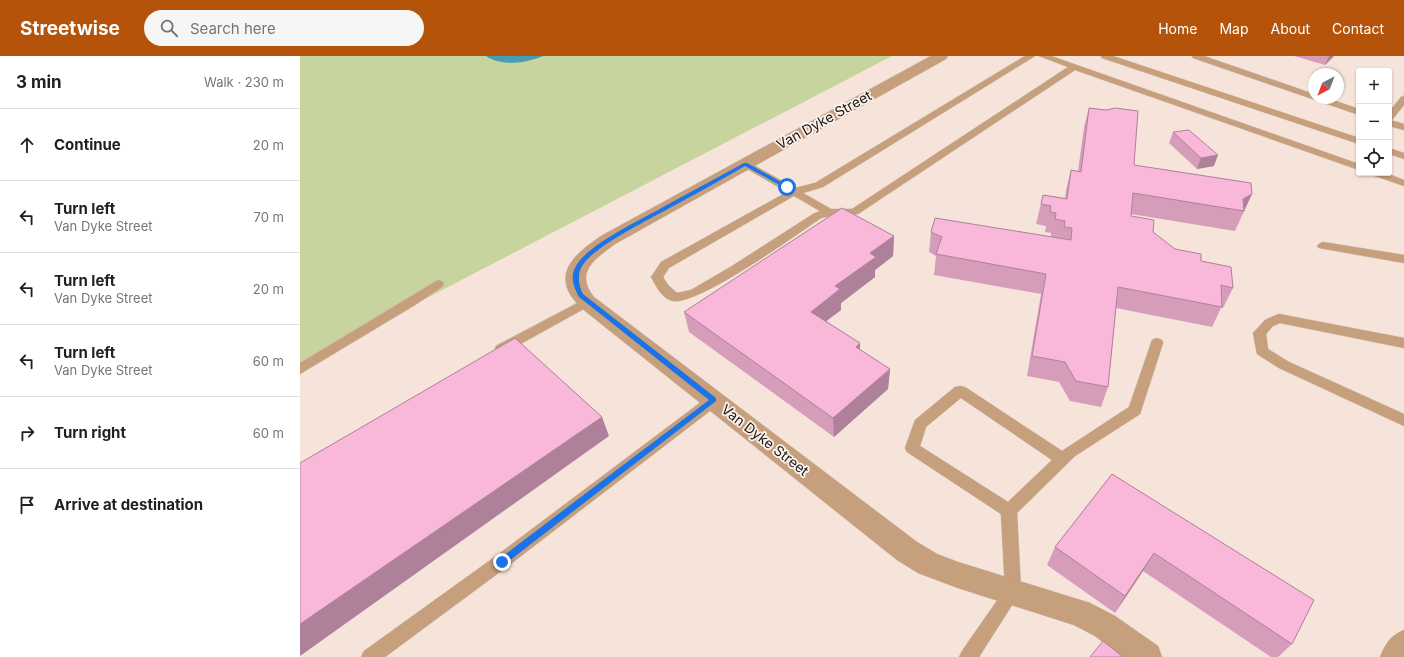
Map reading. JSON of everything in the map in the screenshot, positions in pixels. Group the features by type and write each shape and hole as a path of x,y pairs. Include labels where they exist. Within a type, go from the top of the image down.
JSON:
{"street":[{"name":"Van Dyke Street","path":"941,56 608,240 584,259 578,268 576,276 577,290 587,302 907,551 928,564 958,575 1013,591 1094,619 1147,657"},
{"path":"1395,657 1404,645"}],"lane":[{"path":"827,212 817,216 736,269 694,293 675,296 663,288 657,277 665,266 794,192 819,186 1031,56"},
{"path":"1043,56 1356,166"},
{"path":"1105,56 1356,140"},
{"path":"1196,56 1308,95"},
{"path":"745,164 827,212 854,212 1074,67"},
{"path":"1392,115 1401,107 1404,99"},
{"path":"1336,104 1356,111"},
{"path":"1392,123 1404,128"},
{"path":"1392,152 1404,156"},
{"path":"1384,176 1404,183"},
{"path":"1323,246 1404,259"},
{"path":"300,369 412,302 438,284"},
{"path":"492,354 587,302"},
{"path":"1404,343 1279,318 1269,323 1259,333 1262,351 1284,365 1404,420"},
{"path":"968,657 1013,591 1009,511 1070,452 1135,410 1157,342"},
{"path":"1009,511 912,448 920,424 960,391 1062,459"},
{"path":"370,657 502,562 714,400"}],"green space":[{"path":"300,56 892,56 300,364"}],"water":[{"path":"486,56 543,56 522,62 507,63 499,62"}],"building":[{"path":"1089,108 1106,110 1115,108 1138,111 1134,165 1251,183 1252,194 1243,199 1244,211 1133,193 1131,216 1154,220 1153,232 1175,249 1201,254 1201,261 1231,267 1233,288 1221,285 1222,307 1118,287 1108,387 1076,381 1065,362 1032,356 1046,274 936,254 942,237 931,232 935,218 1071,240 1072,228 1064,227 1065,221 1055,219 1056,213 1050,212 1051,206 1041,204 1043,195 1067,199 1071,170 1081,172"},
{"path":"1189,130 1218,155 1201,158 1173,132"},
{"path":"842,208 894,236 870,253 876,257 835,286 840,289 811,312 860,343 856,347 890,369 833,418 684,312"},
{"path":"515,338 602,417 300,624 300,463"},
{"path":"1112,474 1314,600 1292,644 1154,553 1125,596 1055,547"},
{"path":"1103,641 1123,657 1090,657"}],"route":[{"path":"502,562 714,400 587,302 577,290 576,283 578,268 584,259 608,240 745,164 787,187"}]}
